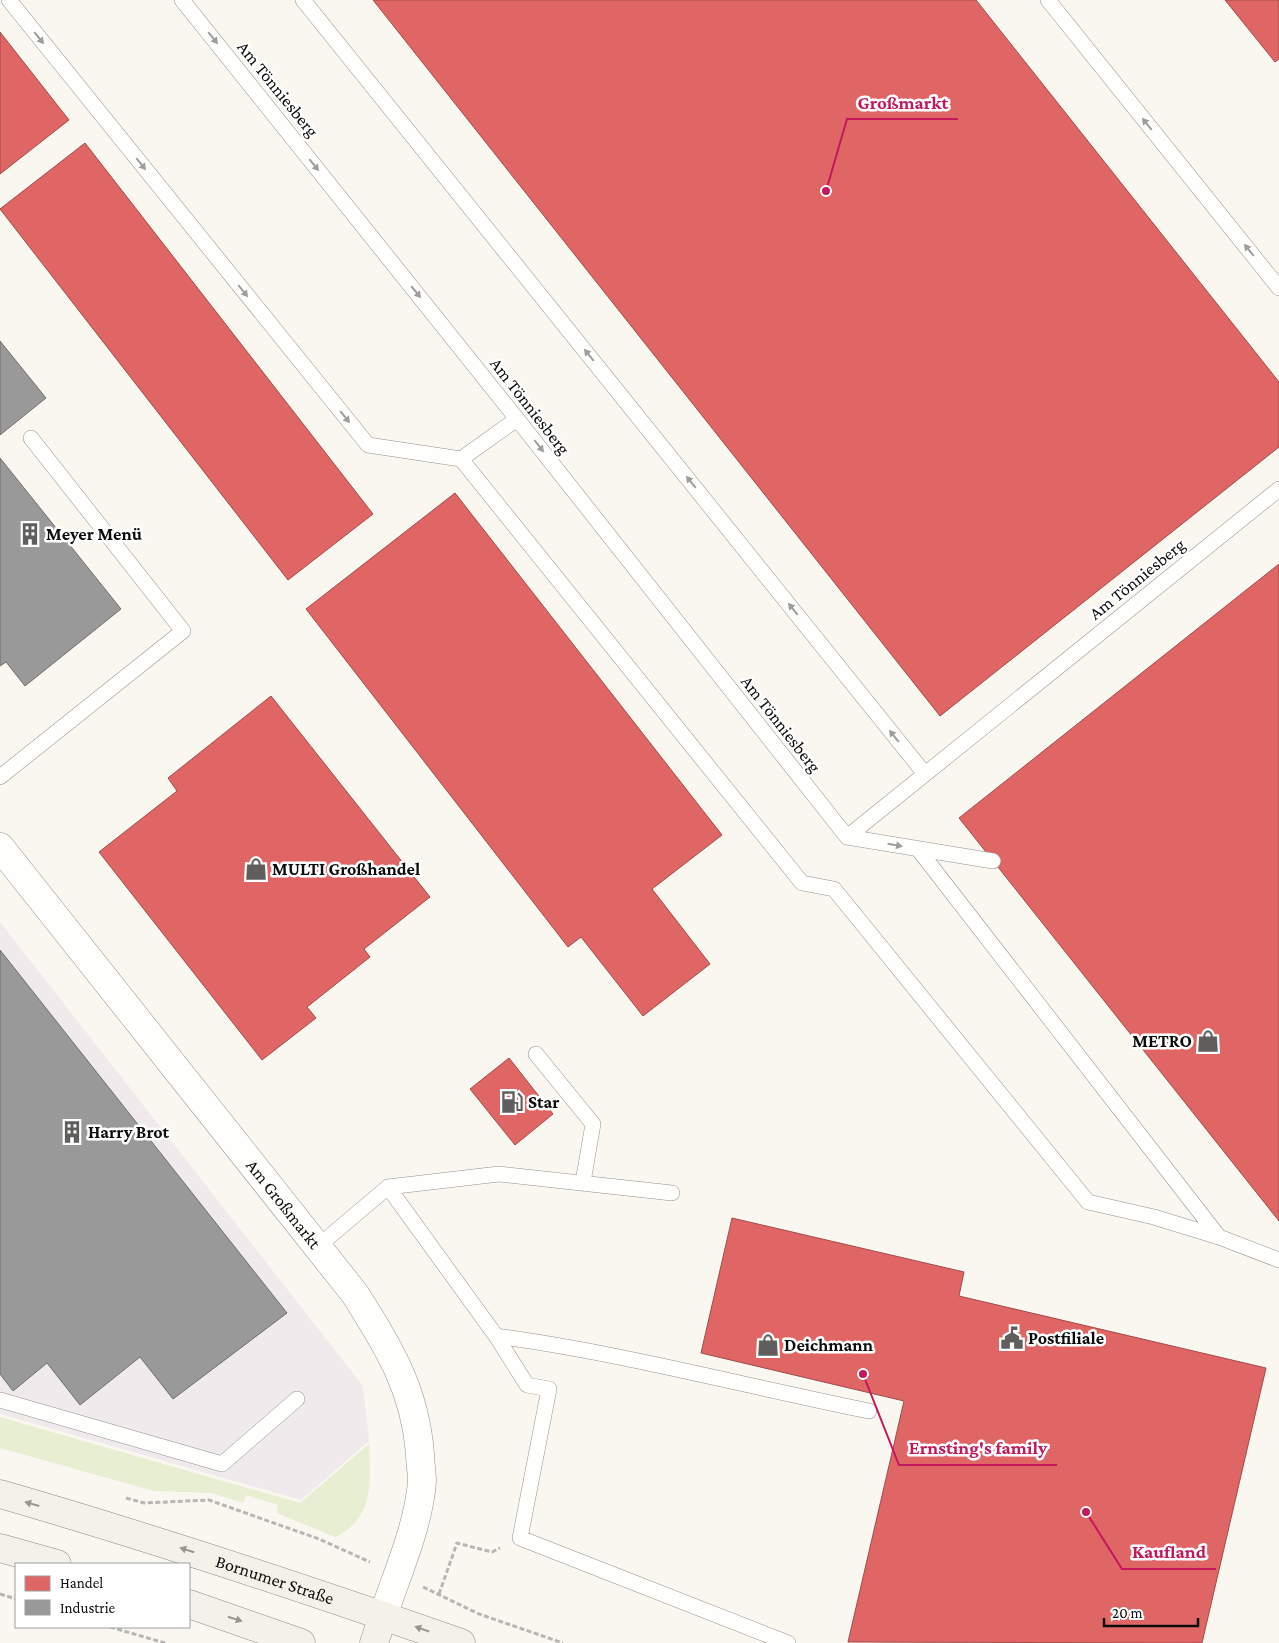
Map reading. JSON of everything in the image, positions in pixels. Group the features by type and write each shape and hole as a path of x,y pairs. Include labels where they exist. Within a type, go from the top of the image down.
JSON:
{"main road":[{"name":"Bornumer Straße","path":"0,1494 122,1530 462,1643"},
{"path":"0,1548 53,1563"},
{"path":"190,1604 301,1643"},
{"path":"374,1643 383,1616"}],"street":[{"name":"Am Großmarkt","path":"0,846 354,1294 390,1350 407,1388 418,1432 422,1480 414,1524 383,1616"}],"lane":[{"path":"9,0 368,445 461,459 802,883 834,889 1088,1202 1154,1217 1219,1237 1279,1260"},
{"name":"Am Tönniesberg","path":"182,0 517,419 846,837 1279,490"},
{"path":"303,0 925,774"},
{"path":"1048,0 1279,288"},
{"path":"461,459 517,419"},
{"path":"0,777 183,631 30,438"},
{"path":"846,837 993,861"},
{"path":"918,849 1219,1237"},
{"path":"536,1054 593,1124 584,1182"},
{"path":"317,1247 388,1187 499,1174 672,1193"},
{"path":"388,1187 496,1336 527,1385 549,1389 520,1538 788,1643"},
{"path":"496,1336 560,1345 637,1360 715,1380 869,1411"},
{"path":"0,1400 222,1464 296,1400"}],"path":[{"path":"124,1498 144,1503 209,1500 319,1539 479,1614 563,1643"},
{"path":"439,1594 457,1543 475,1549"},
{"path":"0,1594 15,1599"},
{"path":"113,1628 165,1643"}],"shaded area":[{"name":"Harry Brot","path":"0,922 363,1386 369,1441 301,1500 0,1414"}],"green space":[{"path":"0,1417 300,1503 369,1444 370,1472 367,1498 357,1520 348,1529 335,1537 277,1513 278,1505 246,1495 243,1503 212,1493 154,1491 0,1448"}],"building: Handel":[{"path":"373,0 976,0 1279,382 1279,447 940,716"},
{"path":"1225,0 1279,0 1279,59 1275,62"},
{"path":"0,32 69,120 0,174"},
{"path":"85,143 373,514 288,580 0,209"},
{"path":"455,493 722,835 652,889 710,964 643,1016 581,937 568,947 306,609"},
{"name":"METRO","path":"1279,564 1279,1221 959,818"},
{"path":"271,696 430,897 364,949 370,957 307,1007 316,1018 262,1060 99,852 177,791 168,778"},
{"name":"Star","path":"509,1058 553,1114 515,1145 470,1089"},
{"path":"732,1218 964,1272 959,1296 1266,1368 1202,1643 848,1642 904,1401 701,1353"}],"building: Industrie":[{"path":"0,341 46,398 0,435"},
{"name":"Meyer Menü","path":"0,458 121,609 25,686 6,662 0,666"},
{"name":"Harry Brot","path":"0,950 287,1313 173,1399 140,1357 80,1405 47,1363 13,1391 0,1374"}],"place":[{"name":"Großmarkt","path":"826,191"},
{"name":"Meyer Menü","path":"30,534"},
{"name":"MULTI Großhandel","path":"256,869"},
{"name":"METRO","path":"1208,1041"},
{"name":"Star","path":"512,1102"},
{"name":"Harry Brot","path":"72,1132"},
{"name":"Postfiliale","path":"1012,1338"},
{"name":"Deichmann","path":"768,1345"},
{"name":"Ernsting's family","path":"863,1374"},
{"name":"Kaufland","path":"1086,1512"}]}
